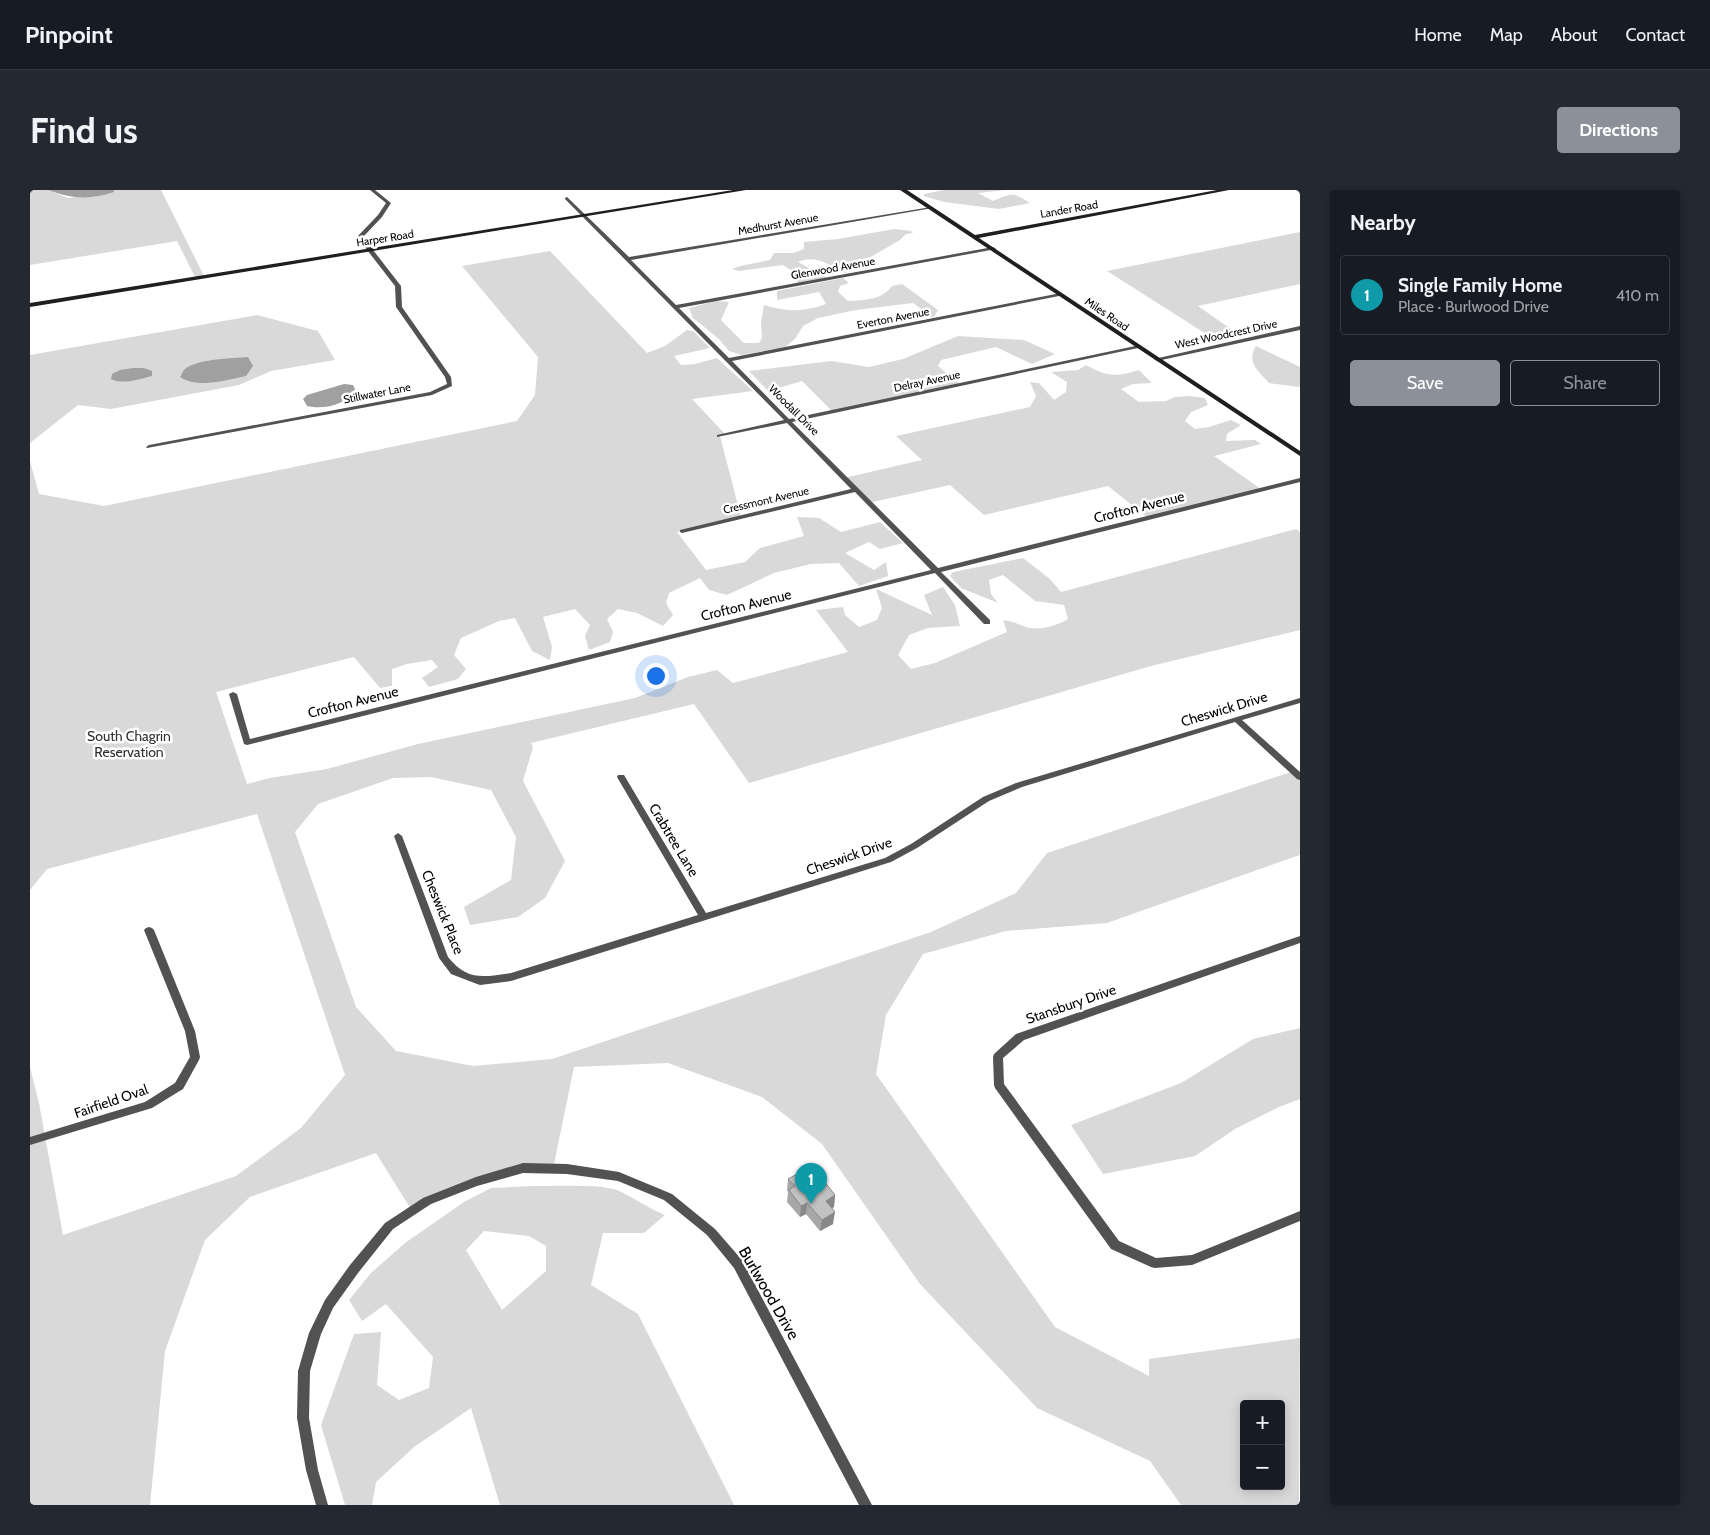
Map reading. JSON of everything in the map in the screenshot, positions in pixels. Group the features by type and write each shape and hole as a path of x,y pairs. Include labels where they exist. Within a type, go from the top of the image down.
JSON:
{"street":[{"path":"371,250 360,237 372,222 385,212 389,203 372,190"},
{"name":"Harper Road","path":"30,305 743,190"},
{"name":"Miles Road","path":"904,190 1300,454"},
{"name":"Lander Road","path":"974,237 1226,190"},
{"name":"Woodall Drive","path":"567,198 730,360 855,490 987,622"},
{"name":"Medhurst Avenue","path":"629,259 930,208"},
{"name":"Glenwood Avenue","path":"676,307 993,249"},
{"name":"Stillwater Lane","path":"150,447 432,393 450,385 448,376 399,306 398,286 371,250"},
{"name":"Everton Avenue","path":"730,360 1061,295"},
{"name":"West Woodcrest Drive","path":"1157,359 1300,328"},
{"name":"Delray Avenue","path":"720,436 1138,346"},
{"name":"Crofton Avenue","path":"232,694 247,742 1300,480"},
{"name":"Cressmont Avenue","path":"682,531 855,490"},
{"name":"Cheswick Drive","path":"480,981 511,977 888,860 914,846 986,799 1019,785 1300,700"},
{"path":"1237,720 1300,777"},
{"name":"Crabtree Lane","path":"621,777 704,917"},
{"name":"Cheswick Place","path":"398,836 444,958 454,971 480,981"},
{"name":"Fairfield Oval","path":"30,1141 148,1105 179,1086 195,1057 190,1030 149,930"},
{"name":"Stansbury Drive","path":"1155,1263 1115,1245 999,1085 998,1058 1020,1037 1300,939"},
{"name":"Burlwood Drive","path":"329,1304 354,1269 390,1226 427,1201 476,1182 523,1168 566,1169 619,1177 668,1197 711,1232 738,1264 866,1505"},
{"path":"1155,1263 1192,1260 1300,1216"},
{"path":"322,1505 312,1470 303,1418 304,1371 315,1334 329,1304"}],"green space":[{"path":"30,190 48,190 68,198 113,192 114,190 161,190 204,276 195,277 177,241 30,265"},
{"path":"944,190 1007,190 978,193 993,201 1015,195 1030,203 999,209 944,202 924,196 924,194"},
{"path":"894,229 911,231 913,233 906,234 900,240 862,262 853,270 845,273 817,260 811,259 798,262 827,278 800,284 796,281 792,271 783,265 739,271 732,269 770,260 774,253 793,253 804,249 804,242 838,239"},
{"path":"1300,232 1300,284 1198,306 1241,336 1236,338 1211,337 1107,271"},
{"name":"South Chagrin Reservation","path":"550,251 647,353 665,346 687,330 693,331 710,348 674,356 681,365 695,364 717,358 753,391 692,399 725,434 720,436 741,517 677,532 706,570 745,562 760,548 804,536 797,517 819,518 841,532 880,522 903,543 880,549 869,542 845,553 874,570 886,562 888,576 859,586 839,563 811,564 774,573 727,595 709,590 700,578 669,593 666,603 673,615 663,626 637,613 618,609 607,619 613,632 610,642 589,650 585,636 590,625 575,609 543,617 552,647 550,660 532,651 515,618 499,621 461,638 454,655 466,669 458,679 429,687 422,678 438,667 432,660 407,664 392,669 392,686 380,688 354,657 216,692 247,784 270,778 327,769 418,744 635,698 688,677 717,670 733,683 848,652 816,610 843,607 845,615 859,627 877,620 882,608 876,589 932,615 924,595 943,587 955,605 960,626 928,628 909,635 898,655 911,669 935,663 1007,632 1003,620 1026,627 1042,628 1053,626 1068,619 1064,605 1035,601 1003,575 989,580 991,594 998,603 961,588 950,576 953,572 1023,558 1050,579 1061,592 1296,529 1300,532 1300,630 1151,666 749,783 694,704 531,743 533,747 523,781 565,861 545,898 518,917 470,925 464,907 511,880 516,837 491,790 431,777 393,778 318,804 295,832 356,1007 396,1051 473,1066 552,1059 931,932 1016,893 1047,853 1294,771 1300,777 1300,855 1107,923 1006,931 923,954 886,1015 876,1074 1055,1327 1149,1376 1149,1359 1300,1338 1299,1505 1181,1505 1150,1461 1037,1408 920,1284 822,1144 762,1097 668,1063 574,1067 553,1169 523,1168 476,1182 412,1211 376,1153 250,1197 205,1240 165,1351 150,1505 30,1505 30,1067 39,1103 63,1235 236,1176 301,1128 345,1075 257,814 47,869 30,890 30,461 39,494 104,506 517,421 535,395 538,357 462,266"},
{"path":"843,278 849,283 840,286 838,292 848,301 867,300 878,297 892,286 902,284 938,310 933,318 913,303 856,310 818,318 803,326 795,339 785,347 742,355 729,351 719,339 693,318 689,308 716,301 729,302 721,320 744,343 759,343 762,338 761,322 764,305 795,310 810,309 826,304 819,292 777,300 777,291"},
{"path":"257,315 318,331 335,360 271,371 239,385 111,409 78,405 30,443 30,355"},
{"path":"958,336 1024,340 1055,354 1032,364 996,347 941,360 938,366 960,384 832,411 802,381 768,391 749,371 831,361 869,367 903,359"},
{"path":"1256,346 1300,367 1300,387 1269,383 1257,370 1253,362 1252,357"},
{"path":"1086,365 1100,372 1112,375 1139,370 1152,383 1133,384 1121,389 1139,402 1166,401 1175,397 1188,396 1205,398 1208,405 1191,412 1185,421 1195,429 1231,420 1241,425 1227,434 1226,441 1255,440 1261,444 1214,456 1261,489 1148,518 1108,486 984,515 950,485 868,503 844,478 922,460 896,436 1030,407 1036,396 1030,382 1039,383 1054,400 1066,392 1067,382 1051,372 1078,370"},
{"path":"1300,1028 1300,1099 1279,1107 1235,1129 1195,1156 1103,1174 1071,1125 1181,1083 1253,1039"},
{"path":"589,1186 610,1188 665,1215 644,1233 603,1233 591,1285 638,1314 734,1505 500,1505 471,1408 414,1447 376,1482 372,1505 345,1505 321,1425 354,1334 381,1332 377,1385 399,1400 429,1388 433,1357 386,1304 362,1321 349,1300 371,1273 405,1243 464,1202 491,1188","holes":["484,1231 529,1236 546,1246 546,1271 502,1310 466,1250"]}],"shaded area":[{"path":"48,190 114,190 114,192 97,196 73,197"},
{"path":"248,357 253,366 246,376 204,383 187,381 180,377 184,370 197,363"},
{"path":"144,368 152,371 152,376 127,381 111,379 112,374 120,370"},
{"path":"344,384 353,385 355,389 347,399 334,405 328,407 307,406 303,399 307,395"}],"building":[{"path":"812,1166 835,1195 826,1201 835,1212 822,1220 807,1203 801,1206 789,1190 795,1186 788,1179"}],"place":[{"name":"Single Family Home","path":"811,1204"}]}
